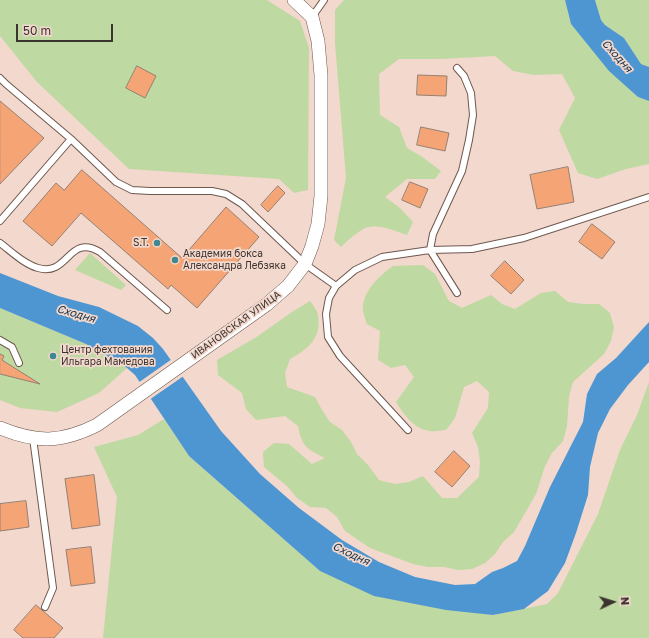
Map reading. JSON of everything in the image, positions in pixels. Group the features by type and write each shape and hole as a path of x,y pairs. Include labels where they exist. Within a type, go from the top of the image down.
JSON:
{"street":[{"path":"294,0 312,17"},
{"name":"ИВАНОВСКАЯ УЛИЦА","path":"0,428 14,434 33,438 66,438 80,434 96,425 266,305 288,286 305,264 318,224 321,196 320,75 318,41 312,17"}],"lane":[{"path":"312,17 324,0"},
{"path":"456,68 464,76 471,93 473,115 462,171 432,234 430,250 457,293"},
{"path":"0,78 71,139 116,182 132,190 212,191 226,194 242,204 305,264 336,286"},
{"path":"0,221 71,139"},
{"path":"408,430 340,356 328,336 326,314 329,298 336,286 355,270 382,257 430,250 472,249 524,238 649,197"},
{"path":"0,243 30,265 40,269 51,269 61,264 74,251 82,246 92,247 100,252 167,310"},
{"path":"0,340 12,347 19,363"},
{"path":"33,438 54,588 45,607"}],"green space":[{"path":"0,0 267,0 300,21 309,48 308,190 294,193 279,179 129,169 37,82 0,36"},
{"path":"344,0 565,0 571,24 638,97 649,101 649,164 626,169 597,179 578,173 559,130 575,98 562,74 534,75 513,71 495,56 441,59 399,59 379,74 380,115 399,127 407,148 421,156 441,171 435,179 407,179 385,197 400,208 413,222 407,235 384,228 370,227 359,232 341,247 334,240 346,178 335,43 335,10"},
{"path":"595,0 649,0 649,67 641,64 624,38 605,25 601,20"},
{"path":"90,253 126,285 121,290 75,270"},
{"path":"423,265 435,274 449,301 462,308 491,295 502,304 515,309 541,293 555,291 568,302 599,304 610,313 614,327 611,341 604,354 573,382 569,396 567,426 563,441 552,453 545,466 536,494 514,532 503,542 495,554 485,563 472,569 458,570 413,564 370,548 345,531 337,517 326,508 310,507 297,498 287,486 264,467 263,452 274,443 289,444 312,464 325,458 306,446 301,439 298,426 285,416 256,420 246,409 242,393 218,375 217,360 255,338 310,301 316,309 318,315 318,330 316,336 308,347 290,359 285,373 287,387 315,397 330,422 342,430 351,442 357,454 368,465 379,480 395,484 409,482 423,476 442,498 457,498 479,477 480,461 478,447 472,433 488,408 489,392 477,381 464,387 455,418 446,430 424,430 414,424 402,412 396,402 414,377 405,365 391,368 378,360 380,331 367,324 363,311 365,296 373,284 393,266"},
{"name":"Центр фехтования Ильгара Мамедова","path":"0,308 86,344 127,368 99,393 57,412 20,408 0,400"},
{"path":"649,382 649,638 103,638 117,497 94,447 138,435 164,419 189,456 320,571 493,615 547,604 558,593 598,514 620,450 637,415"}],"water":[{"name":"Сходня","path":"565,0 595,0 601,20 605,25 624,38 641,64 649,67 649,101 638,97 609,71 571,24"},
{"name":"Сходня","path":"0,273 58,296 99,307 138,326 153,338 163,349 221,431 260,474 299,508 342,540 379,562 415,577 455,585 475,584 492,572 517,561 550,487 583,422 587,394 597,374 616,358 649,322 649,362 628,385 610,409 598,433 590,467 588,495 576,533 565,563 548,591 524,609 493,615 446,610 374,596 320,571 189,456 135,375 127,368 86,344 0,308"}],"pier":[{"path":"172,359 185,375 149,400 138,383"}],"building":[{"path":"137,66 156,76 145,98 126,88"},
{"path":"418,75 447,76 446,96 417,95"},
{"path":"0,101 44,138 0,184"},
{"path":"421,127 449,133 445,151 417,145"},
{"path":"568,167 574,202 537,209 530,175"},
{"path":"82,170 182,258 226,207 259,237 197,308 171,285 168,289 81,213 52,246 23,221 56,183 64,190"},
{"path":"410,182 428,189 420,208 402,200"},
{"path":"278,186 285,193 268,212 261,205"},
{"path":"592,224 615,242 602,259 579,242"},
{"path":"505,261 524,280 511,294 491,276"},
{"path":"0,354 4,356 2,360 40,384 0,374"},
{"path":"454,451 470,466 452,487 435,472"},
{"path":"94,475 100,525 72,529 65,479"},
{"path":"26,501 29,527 0,531 0,504"},
{"path":"91,547 95,583 71,586 66,550"},
{"path":"36,605 63,628 54,638 23,638 14,630"}],"place":[{"name":"S.T.","path":"157,243"},
{"name":"Академия бокса Александра Лебзяка","path":"175,260"},
{"name":"Центр фехтования Ильгара Мамедова","path":"53,356"}]}
